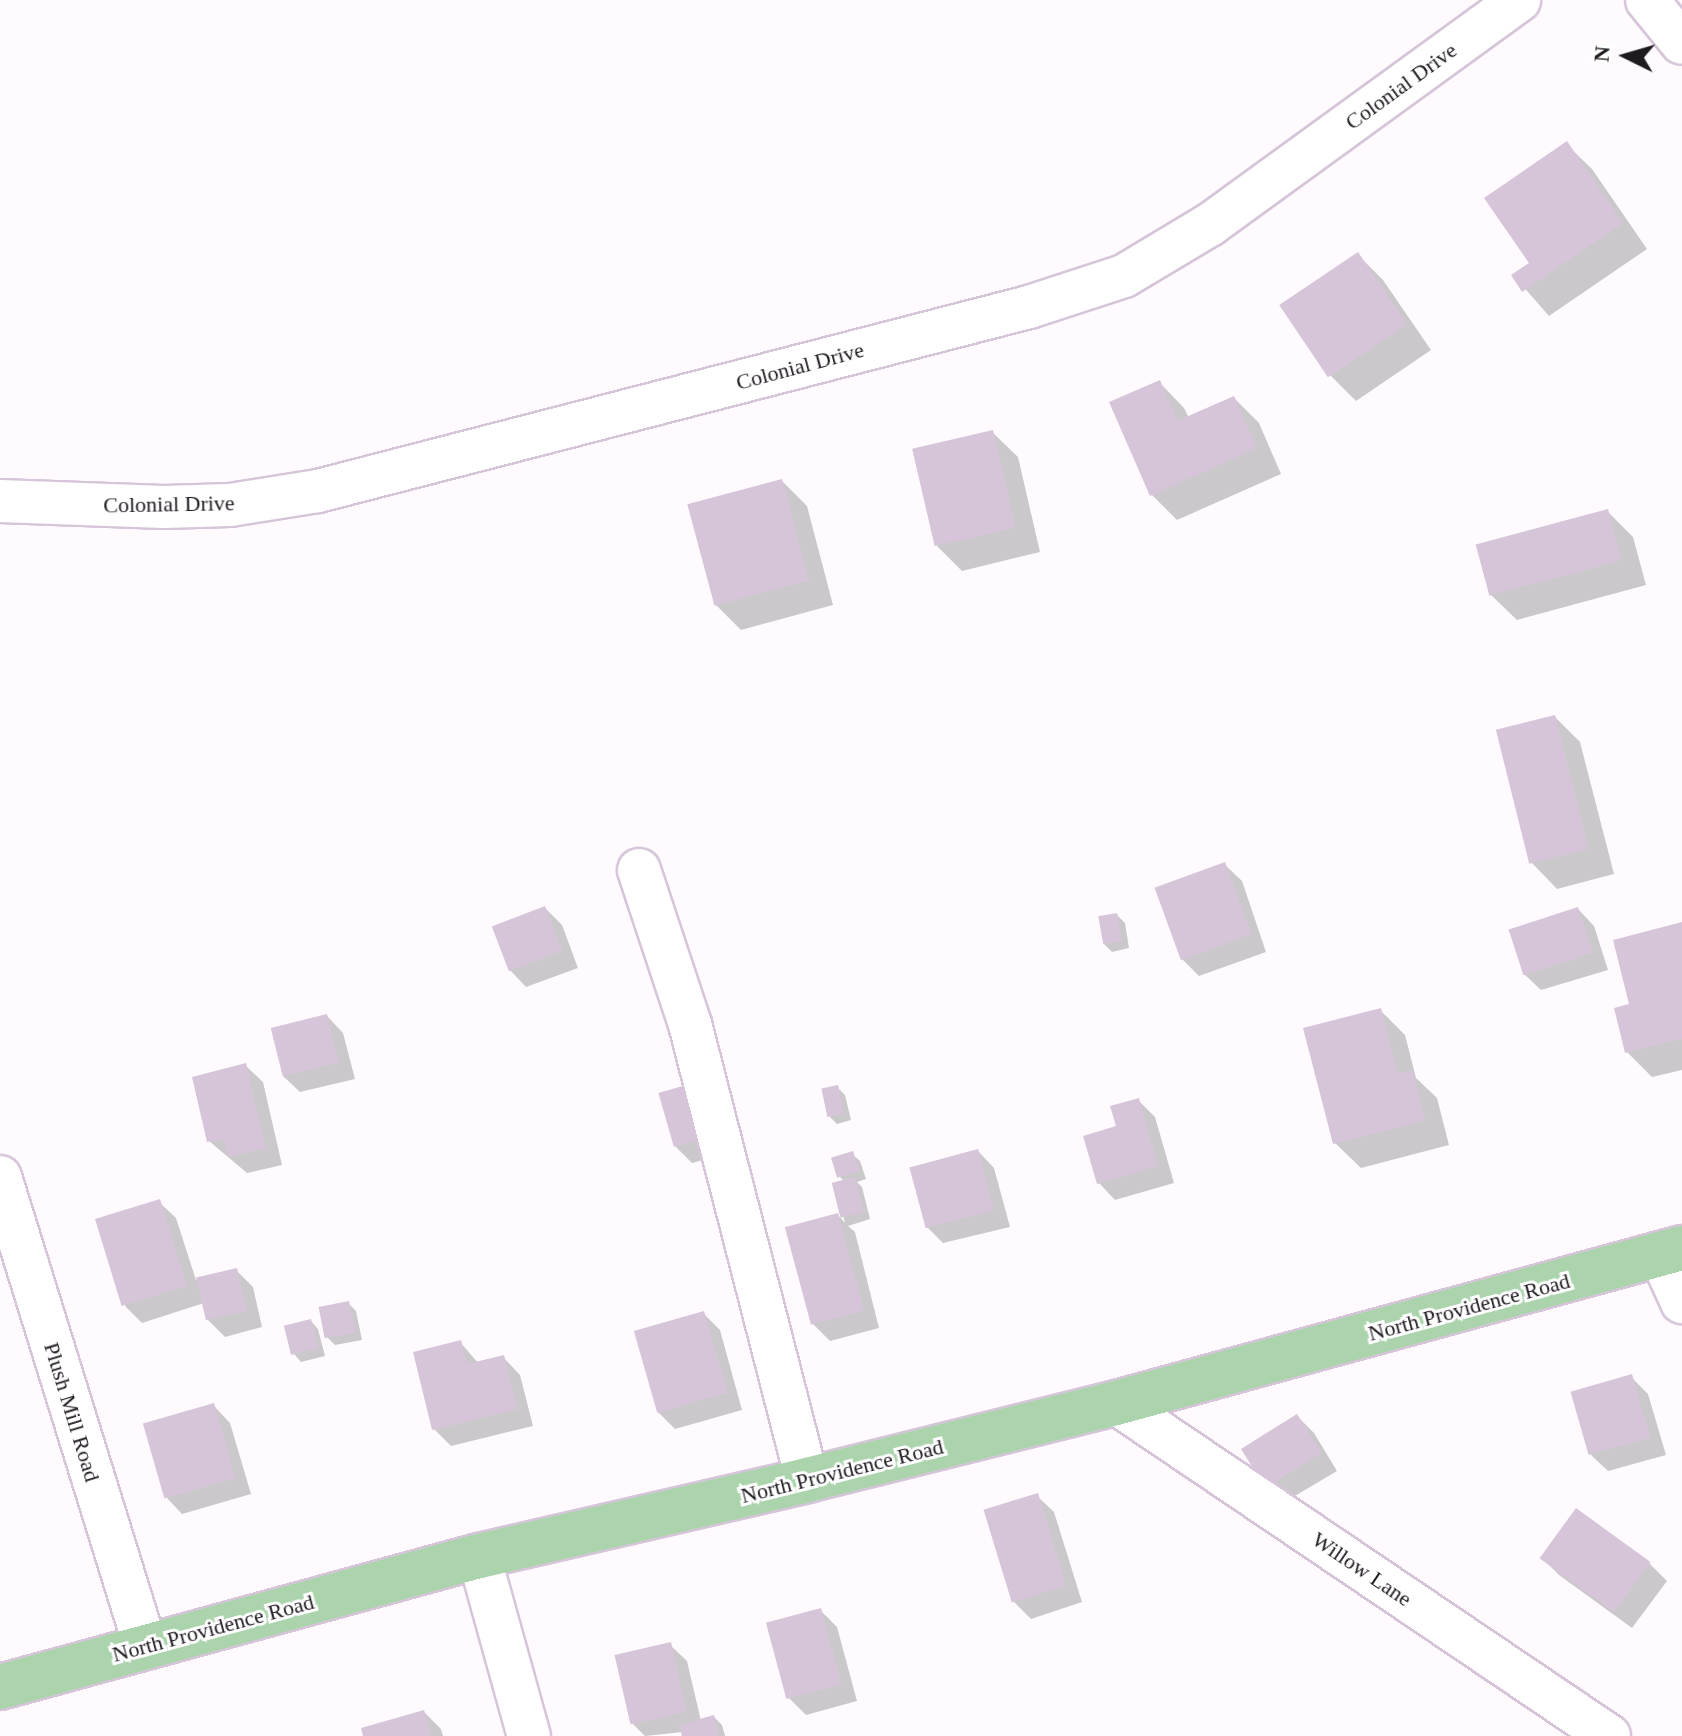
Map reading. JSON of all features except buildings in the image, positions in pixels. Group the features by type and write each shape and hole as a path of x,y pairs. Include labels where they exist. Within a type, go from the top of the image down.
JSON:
{"main road":[{"name":"North Providence Road","path":"0,1687 479,1556 807,1480 1116,1403 1671,1251"}],"street":[{"name":"Colonial Drive","path":"0,501 164,507 230,505 318,491 1029,307 1124,276 1211,224 1519,0"},
{"path":"1647,0 1682,43"},
{"path":"639,870 690,1024 807,1480"},
{"name":"Plush Mill Road","path":"0,1177 145,1646"},
{"path":"1671,1251 1682,1302"},
{"name":"Willow Lane","path":"1116,1403 1609,1736"},
{"path":"479,1556 529,1736"}]}
